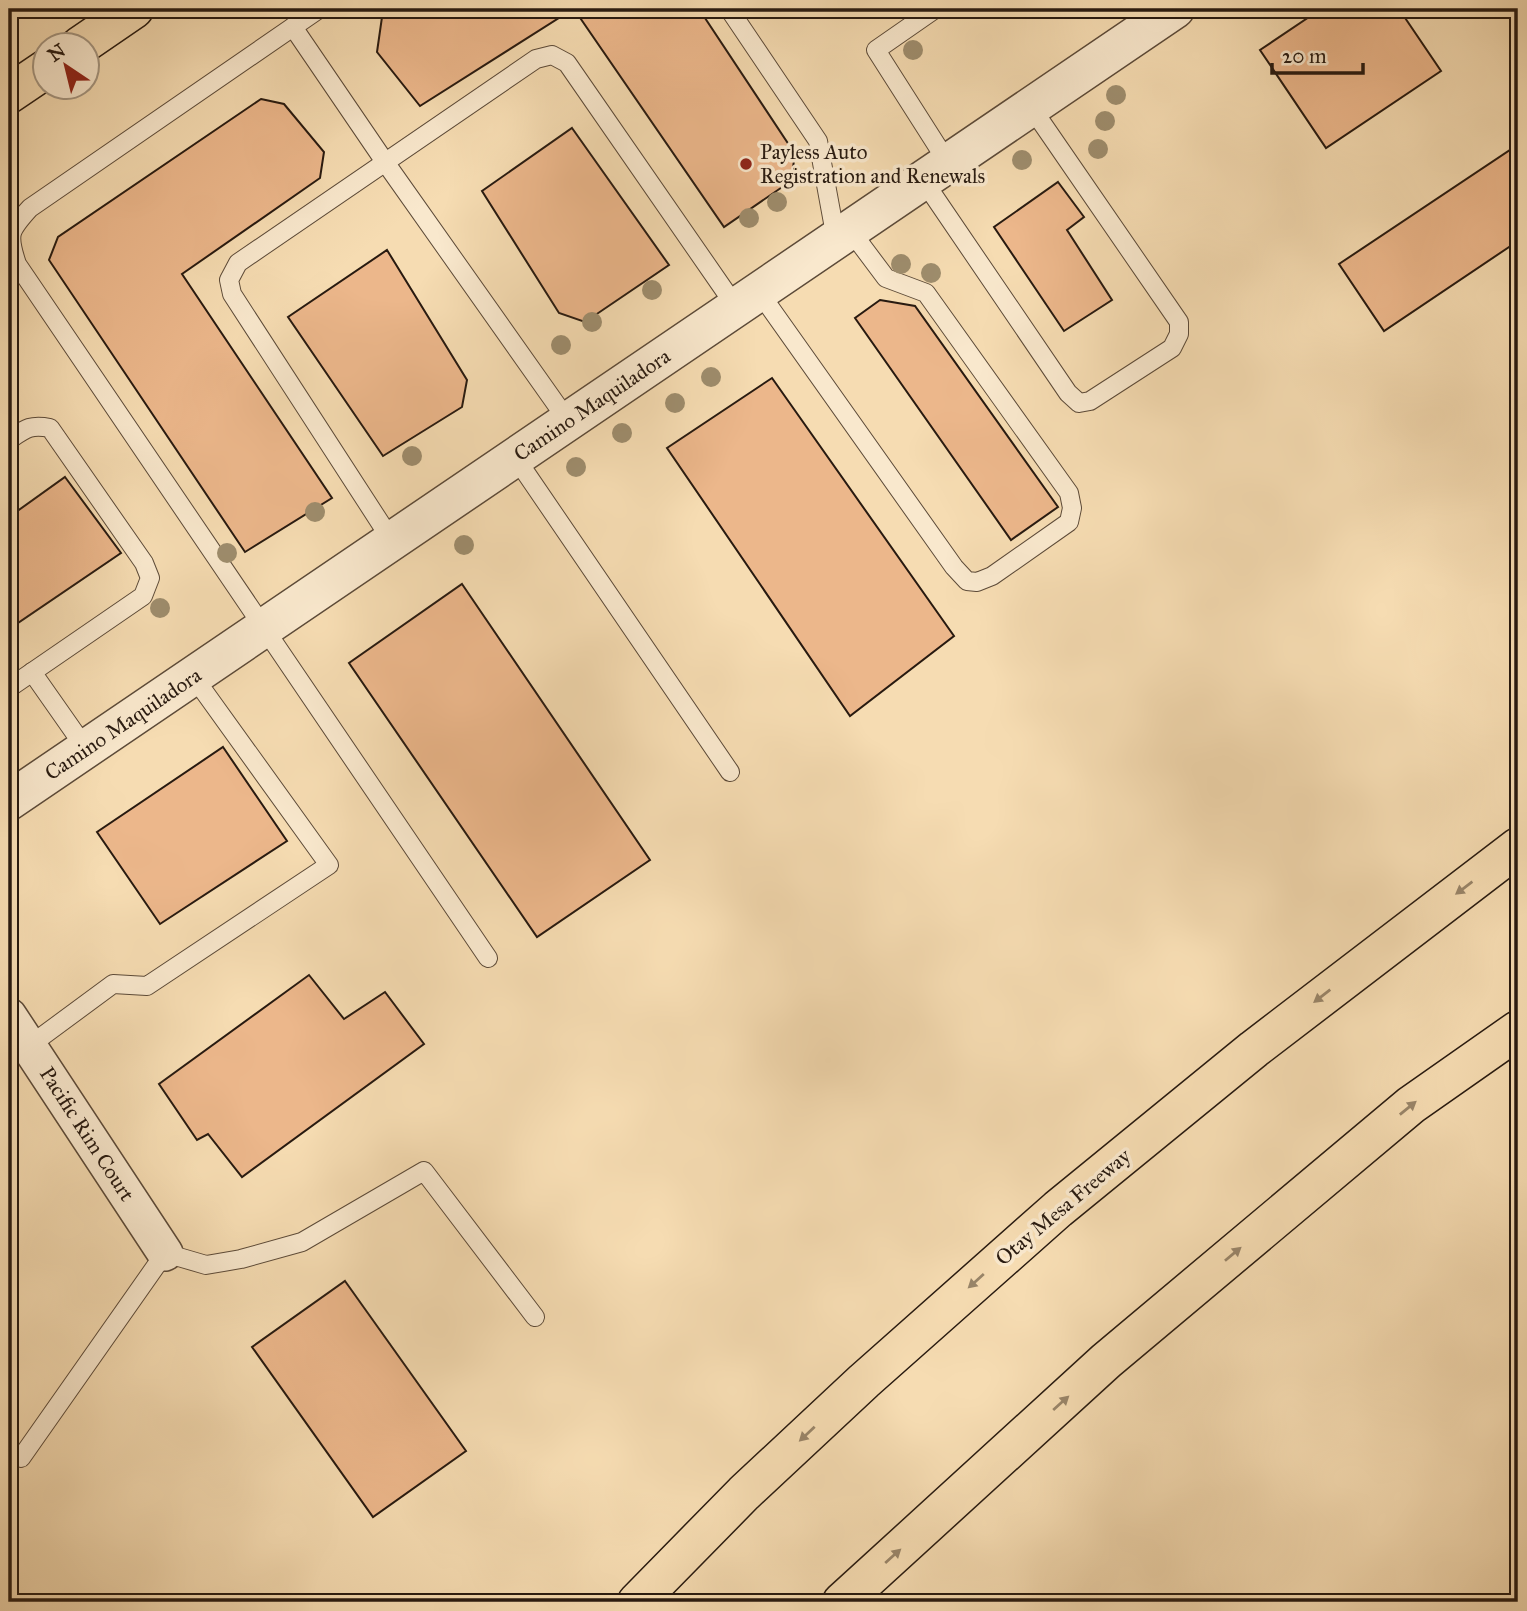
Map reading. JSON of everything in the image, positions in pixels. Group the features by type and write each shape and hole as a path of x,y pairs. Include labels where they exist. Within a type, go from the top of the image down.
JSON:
{"main road":[{"path":"100,32 134,9"},
{"path":"9,94 32,78"},
{"name":"Otay Mesa Freeway","path":"637,1602 744,1493 854,1390 1058,1209 1254,1049 1518,847"},
{"path":"842,1602 1117,1352 1411,1105 1518,1030"}],"street":[{"name":"Camino Maquiladora","path":"9,801 1175,9"},
{"name":"Pacific Rim Court","path":"9,1016 165,1253"}],"lane":[{"path":"319,9 30,208 14,225 10,243 16,264 488,958"},
{"path":"392,541 232,294 229,280 238,263 536,59 552,55 567,63 967,581 977,582 992,576 1069,522 1072,508 1069,494 926,293 886,278 843,234 818,141 729,9"},
{"path":"935,9 876,50 936,171 1068,394 1079,403 1090,401 1172,348 1180,334 1179,322 1031,107"},
{"path":"293,27 568,421"},
{"path":"9,440 36,425 50,428 144,563 150,578 143,596 9,688"},
{"path":"515,457 730,772"},
{"path":"32,671 86,749"},
{"path":"29,1046 113,984 147,986 329,865 193,676"},
{"path":"21,1458 165,1253 206,1265 302,1242 424,1171 535,1317"}],"building":[{"path":"395,9 573,9 420,106 377,52 382,17"},
{"path":"574,9 699,9 795,154 791,181 724,227"},
{"path":"1321,9 1399,9 1441,71 1326,148 1260,50"},
{"path":"261,99 284,104 324,152 320,178 182,274 332,498 245,552 49,260 58,237"},
{"path":"572,128 669,265 585,322 559,313 482,191"},
{"path":"1510,150 1518,163 1518,241 1384,331 1339,264"},
{"path":"1058,182 1084,217 1067,230 1112,300 1064,331 994,227"},
{"path":"387,250 467,380 462,407 383,456 288,317"},
{"path":"880,300 915,306 1058,507 1011,540 855,318"},
{"path":"772,378 954,636 850,716 667,448"},
{"path":"65,477 121,553 9,629 9,517"},
{"path":"462,584 650,860 537,937 349,663"},
{"path":"223,747 287,841 160,924 97,832"},
{"path":"309,975 344,1019 385,992 424,1044 242,1177 208,1134 197,1140 159,1084"},
{"path":"345,1281 466,1451 373,1517 252,1347"}],"place":[{"name":"Payless Auto Registration and Renewals","path":"746,164"}]}
